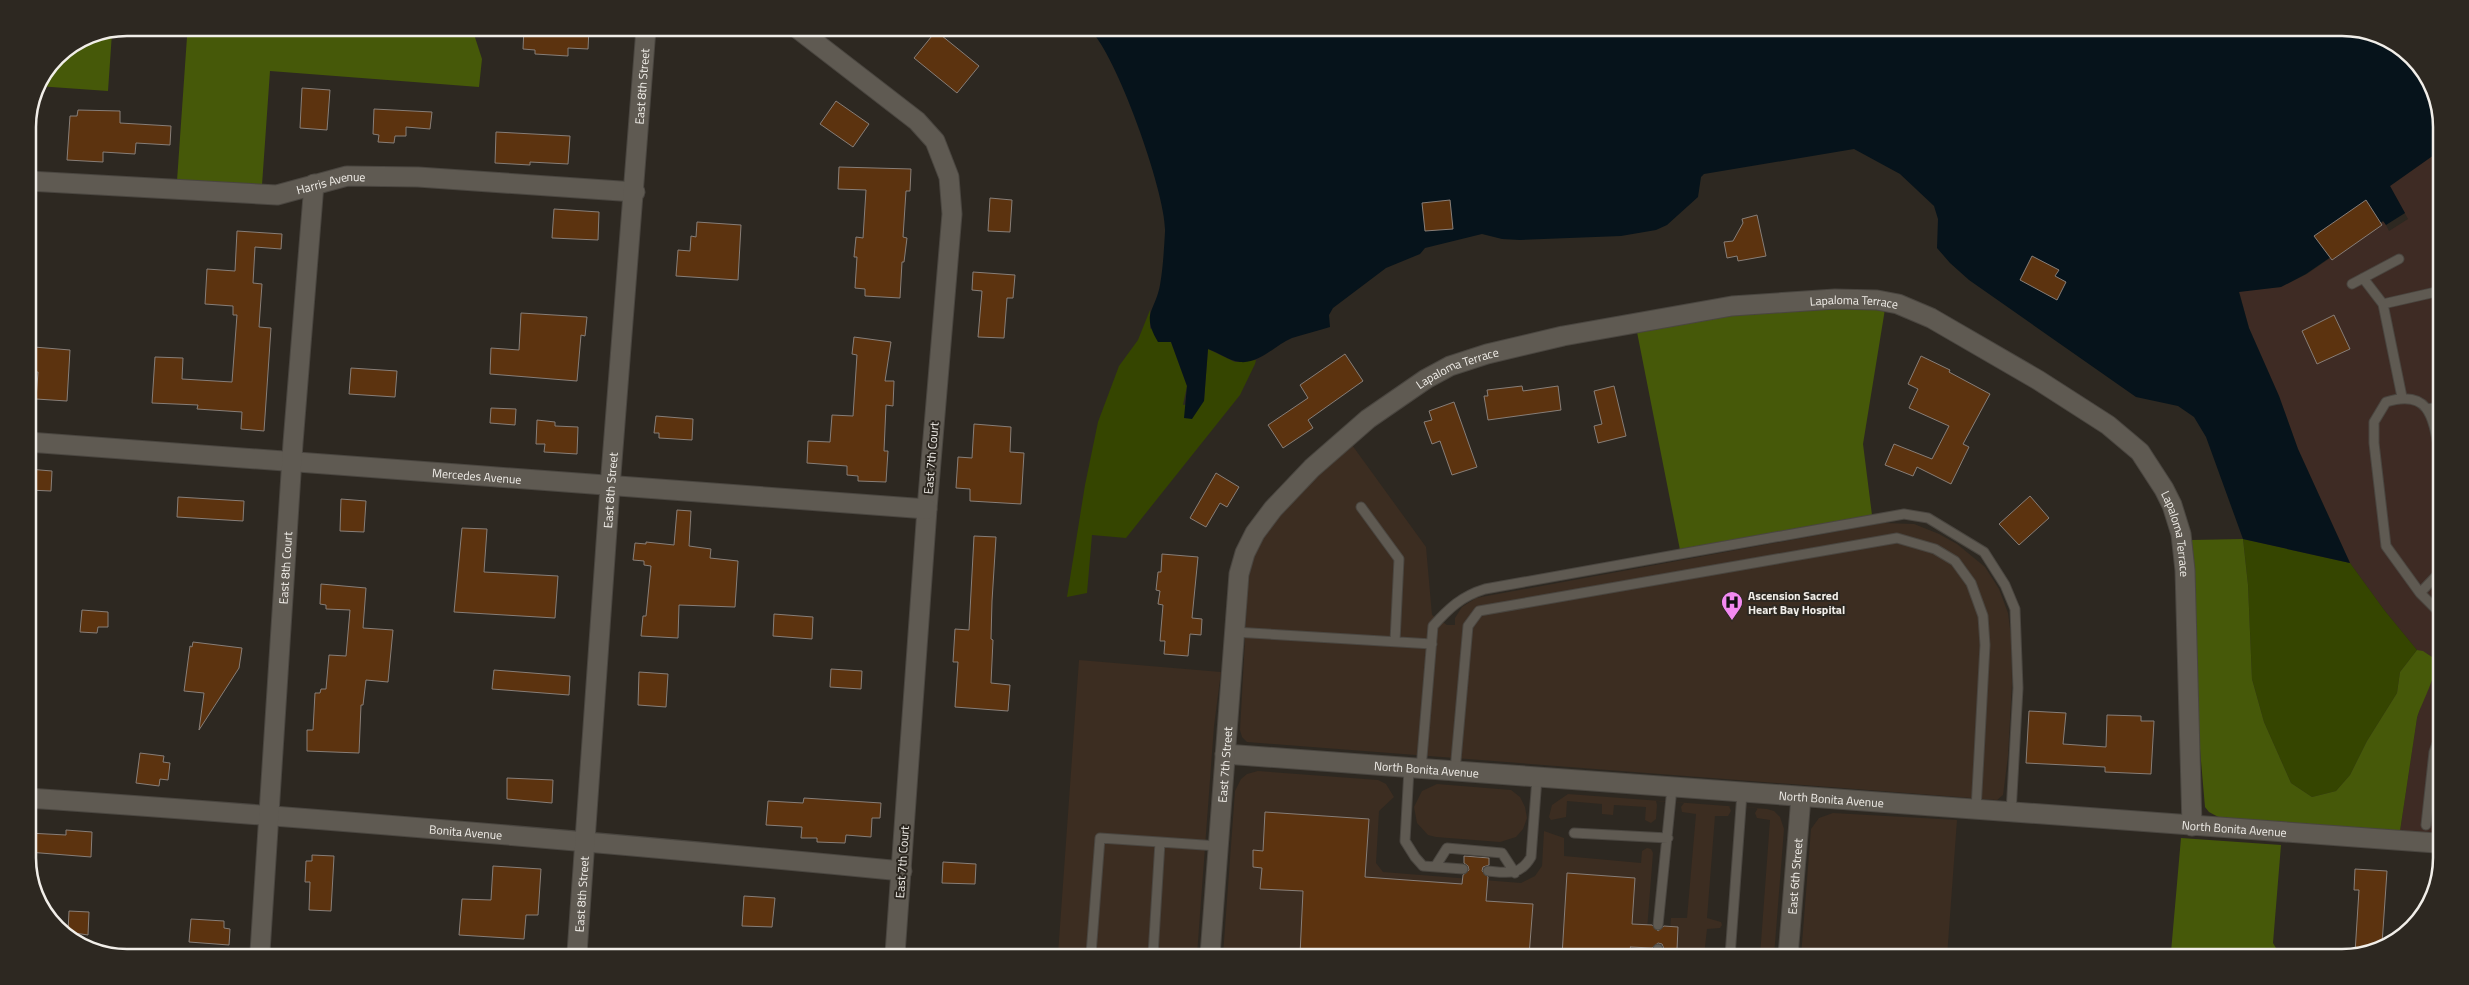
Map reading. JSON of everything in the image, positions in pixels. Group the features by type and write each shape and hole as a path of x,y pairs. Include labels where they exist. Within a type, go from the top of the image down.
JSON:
{"street":[{"name":"East 8th Street","path":"577,949 610,487 645,36"},
{"name":"East 7th Court","path":"807,36 917,120 935,141 949,177 952,214 927,509 895,949"},
{"name":"Harris Avenue","path":"36,182 277,195 347,176 418,176 634,192"},
{"name":"East 8th Court","path":"260,949 292,461 314,184"},
{"name":"Lapaloma Terrace","path":"1239,574 1245,553 1255,533 1273,509 1312,468 1368,418 1426,379 1450,366 1487,354 1563,336 1732,306 1835,299 1877,300 1898,304 1932,318 2038,380 2108,424 2140,452 2164,490 2172,505 2182,534 2185,561 2192,826"},
{"name":"Mercedes Avenue","path":"36,443 610,487 927,509"},
{"name":"East 7th Street","path":"1210,949 1239,574"},
{"name":"North Bonita Avenue","path":"1225,754 2433,843"},
{"name":"East 6th Street","path":"1789,949 1800,797"},
{"name":"Bonita Avenue","path":"36,799 270,815 586,841 902,871"}],"lane":[{"path":"2352,284 2399,259"},
{"path":"2363,278 2383,304 2402,397"},
{"path":"2383,304 2433,293"},
{"path":"2433,417 2423,403 2402,397 2386,402 2374,422 2374,444 2386,546 2420,593 2433,606"},
{"path":"2428,409 2433,408"},
{"path":"1361,507 1400,559 1395,641"},
{"path":"1463,869 1422,866 1405,841 1426,709 1433,626 1448,609 1467,595 1485,589 1904,514 1928,518 1984,552 2005,585 2015,609 2018,688 2011,813"},
{"path":"1455,772 1468,626 1479,612 1897,538 1935,549 1955,561 1971,583 1983,616 1985,645 1976,810"},
{"path":"2420,593 2433,579"},
{"path":"1234,632 1432,644"},
{"path":"2426,825 2433,761"},
{"path":"1488,871 1515,873 1526,866 1531,857 1538,778"},
{"path":"1658,926 1672,788"},
{"path":"1731,949 1742,793"},
{"path":"1574,833 1668,838"},
{"path":"1091,949 1100,838 1218,846"},
{"path":"1153,949 1160,842"},
{"path":"1435,867 1447,848 1502,853 1515,873"}],"shaded area":[{"path":"1095,36 2347,36 2371,41 2387,48 2406,63 2421,82 2430,104 2433,122 2433,156 2390,186 2405,213 2386,225 2383,221 2306,274 2281,287 2239,292 2249,328 2279,396 2298,449 2350,563 2243,539 2206,437 2194,417 2178,406 2136,397 1969,280 1937,248 1938,219 1934,206 1900,174 1854,149 1704,174 1701,177 1698,197 1667,225 1656,230 1621,236 1520,240 1502,239 1482,234 1425,248 1420,254 1386,268 1333,308 1329,315 1330,327 1292,338 1261,357 1247,362 1232,360 1208,349 1204,401 1192,419 1184,418 1187,386 1171,342 1158,342 1150,325 1151,313 1161,279 1165,232 1158,188 1126,95 1101,44"},
{"path":"2433,156 2433,662 2428,654 2417,650 2385,611 2350,563 2298,449 2279,396 2249,328 2239,291 2281,287 2307,274 2384,221 2389,231 2408,219 2390,186"},
{"name":"Ascension Sacred Heart Bay Hospital","path":"1352,445 1426,547 1432,615 1447,625 1455,625 1455,618 1462,607 1476,598 1884,523 1914,524 1939,534 1957,544 1985,567 1999,589 2008,613 2011,636 2012,683 2008,756 2003,795 1997,800 1247,742 1242,737 1240,730 1246,599 1252,559 1268,530 1300,493"},
{"path":"1079,660 1221,672 1214,726 1197,949 1058,949"},
{"path":"2433,678 2433,834 2400,831 2417,718"},
{"path":"1258,771 1378,780 1386,784 1394,797 1379,811 1376,863 1383,872 1521,883 1535,876 1542,866 1544,831 1564,838 1564,856 1641,863 1642,851 1647,848 1651,849 1653,853 1646,949 1223,949 1235,791 1241,779 1247,774"},
{"path":"1437,784 1511,790 1520,797 1525,807 1527,818 1523,829 1516,837 1500,842 1428,835 1417,823 1414,807 1422,791"},
{"path":"1568,794 1729,806 1731,811 1728,816 1715,816 1707,918 1721,922 1722,925 1720,928 1707,929 1705,949 1669,949 1671,918 1687,918 1696,814 1682,812 1681,807 1684,803 1656,801 1656,819 1651,823 1645,820 1646,807 1614,805 1613,815 1602,814 1602,804 1567,801 1566,817 1551,820 1549,817 1552,805"},
{"path":"1758,808 1774,811 1780,817 1784,829 1775,949 1761,949 1770,820 1757,818 1755,813"},
{"path":"1833,813 1957,820 1948,949 1802,949 1811,829 1819,818"}],"green space":[{"path":"168,36 475,36 482,59 479,87 270,71 262,185 177,181 187,37"},
{"path":"112,38 108,91 46,87 59,67 67,59 82,48"},
{"path":"1831,308 1885,309 1863,444 1872,515 1680,550 1637,332 1747,313"},
{"path":"1150,310 1150,328 1171,342 1187,386 1183,405 1204,401 1208,349 1235,362 1256,360 1255,364 1240,395 1126,538 1092,535 1087,593 1067,597 1085,485 1098,422 1119,366 1138,340"},
{"path":"2243,539 2350,563 2385,611 2417,650 2400,672 2397,693 2367,741 2350,775 2336,791 2312,797 2291,783 2264,722 2252,679 2248,585"},
{"path":"2243,539 2248,585 2252,679 2264,722 2291,783 2312,797 2336,791 2350,775 2367,741 2397,693 2400,672 2417,650 2423,651 2433,658 2433,676 2417,718 2400,831 2224,820 2209,812 2205,807 2199,738 2195,595 2191,540"},
{"path":"2181,838 2281,845 2273,943 2276,949 2171,949"}],"building":[{"path":"524,36 589,36 588,49 568,48 568,56 535,54 535,50 523,49"},
{"path":"932,36 942,36 979,66 957,93 914,58"},
{"path":"302,88 330,90 327,130 300,128"},
{"path":"836,101 869,124 853,147 820,124"},
{"path":"374,109 432,112 430,129 406,127 406,136 395,136 394,143 378,142 379,135 373,134"},
{"path":"78,110 120,111 120,123 171,126 170,145 136,143 135,154 103,152 103,162 67,160 70,116 77,116"},
{"path":"496,132 570,136 568,164 530,162 530,165 495,163"},
{"path":"839,167 911,169 910,191 906,191 903,237 907,238 904,262 902,262 900,298 865,296 865,289 855,288 857,257 854,257 856,237 863,238 866,190 838,189"},
{"path":"990,198 1012,200 1010,232 988,231"},
{"path":"1450,200 1453,229 1425,231 1422,203"},
{"path":"2366,200 2382,225 2332,260 2314,236"},
{"path":"554,209 599,212 598,240 552,238"},
{"path":"1757,215 1766,256 1738,261 1737,256 1727,258 1724,242 1733,241 1743,223 1742,219"},
{"path":"697,222 741,225 738,280 676,276 678,250 690,251 691,236 696,237"},
{"path":"237,231 282,234 281,249 255,247 253,283 262,284 259,327 271,328 264,431 241,429 242,412 197,409 198,405 152,403 155,357 183,358 182,379 232,382 237,315 233,315 233,306 205,304 207,269 235,271"},
{"path":"2032,256 2059,270 2055,276 2066,282 2057,300 2020,280"},
{"path":"973,272 1015,275 1013,298 1007,298 1004,338 978,337 982,291 972,290"},
{"path":"521,313 587,317 585,336 581,335 577,381 490,374 491,348 519,350"},
{"path":"2334,315 2350,349 2317,364 2302,331"},
{"path":"854,337 891,342 885,381 894,381 893,406 886,405 884,451 888,451 886,482 858,481 858,476 847,475 847,466 807,463 808,441 830,442 832,415 853,416 857,355 852,354"},
{"path":"36,347 70,350 67,401 36,399 38,372 36,372"},
{"path":"1345,354 1363,381 1308,420 1313,428 1283,448 1268,425 1308,398 1300,385"},
{"path":"1921,356 1950,370 1949,372 1990,394 1963,444 1969,447 1951,484 1917,467 1913,476 1885,465 1894,444 1932,459 1949,426 1909,408 1918,389 1908,384"},
{"path":"351,368 397,371 395,397 349,394"},
{"path":"1522,386 1523,391 1558,386 1561,410 1488,420 1484,396 1488,396 1487,390"},
{"path":"1614,386 1626,436 1598,443 1594,426 1602,424 1594,391"},
{"path":"1454,402 1477,467 1452,475 1440,441 1432,444 1424,422 1432,420 1429,411"},
{"path":"491,408 516,409 515,425 490,423"},
{"path":"656,416 693,419 692,440 659,438 659,433 654,433"},
{"path":"537,420 555,422 555,426 578,427 577,454 544,452 545,444 536,444"},
{"path":"974,424 1011,427 1010,452 1024,453 1021,504 970,501 970,489 956,488 958,457 972,458"},
{"path":"36,470 52,471 51,491 36,490"},
{"path":"1216,473 1239,487 1227,507 1220,503 1206,527 1190,518"},
{"path":"2030,496 2049,518 2019,545 1999,524"},
{"path":"178,497 244,501 243,521 177,517"},
{"path":"341,499 366,501 364,532 340,531"},
{"path":"677,510 691,511 689,546 711,549 710,558 738,561 735,607 679,605 678,638 641,636 643,616 646,616 651,566 644,565 644,561 633,560 635,543 646,544 646,542 674,545"},
{"path":"462,528 487,529 484,572 558,576 555,618 454,612"},
{"path":"974,536 996,537 992,601 991,683 1010,685 1008,711 955,707 958,662 953,662 955,629 969,630"},
{"path":"1162,554 1198,557 1192,618 1202,619 1201,635 1190,634 1188,656 1164,654 1165,641 1160,641 1163,605 1158,604 1160,591 1156,590 1158,572 1161,572"},
{"path":"321,584 366,588 363,628 393,630 388,682 366,680 363,705 361,705 359,753 307,751 307,730 313,730 315,693 320,693 321,689 326,689 329,655 346,656 350,610 326,609 326,605 320,604"},
{"path":"82,610 108,612 108,627 98,627 97,633 80,632"},
{"path":"774,614 813,617 812,639 773,636"},
{"path":"193,642 242,648 239,668 199,730 204,693 184,691 190,646 192,647"},
{"path":"831,669 862,671 861,689 830,687"},
{"path":"494,670 570,676 569,695 492,689"},
{"path":"639,672 668,674 666,707 638,705"},
{"path":"2029,711 2066,713 2063,744 2106,747 2107,715 2141,716 2141,721 2154,721 2151,774 2105,772 2105,767 2026,763"},
{"path":"140,753 164,756 163,762 170,763 168,780 160,779 159,786 136,783"},
{"path":"507,778 553,780 552,803 507,799"},
{"path":"804,798 881,803 880,818 872,818 871,837 846,835 845,843 817,842 817,838 801,838 802,827 766,825 768,801 803,803"},
{"path":"1265,812 1369,819 1365,877 1462,884 1463,875 1469,870 1468,866 1464,863 1464,856 1489,858 1489,865 1483,867 1482,871 1488,877 1486,901 1533,904 1530,949 1300,949 1303,891 1260,889 1262,868 1253,867 1253,850 1263,851"},
{"path":"66,830 92,832 91,857 36,853 36,833 66,835"},
{"path":"312,855 334,856 331,911 309,910 310,882 305,882 306,861 312,861"},
{"path":"943,862 976,864 975,884 942,883"},
{"path":"493,866 541,869 538,915 526,915 524,939 459,935 462,899 491,900"},
{"path":"2355,869 2387,871 2382,939 2355,948 2359,890 2354,890"},
{"path":"1567,873 1635,878 1632,924 1652,925 1658,931 1664,926 1678,927 1677,949 1664,949 1662,944 1658,943 1652,948 1562,949"},
{"path":"744,896 775,898 772,927 742,926"},
{"path":"69,911 89,912 88,935 78,933 68,927"},
{"path":"191,919 224,921 224,928 230,929 229,945 189,942"}],"place":[{"name":"Ascension Sacred Heart Bay Hospital","path":"1732,621"}]}
